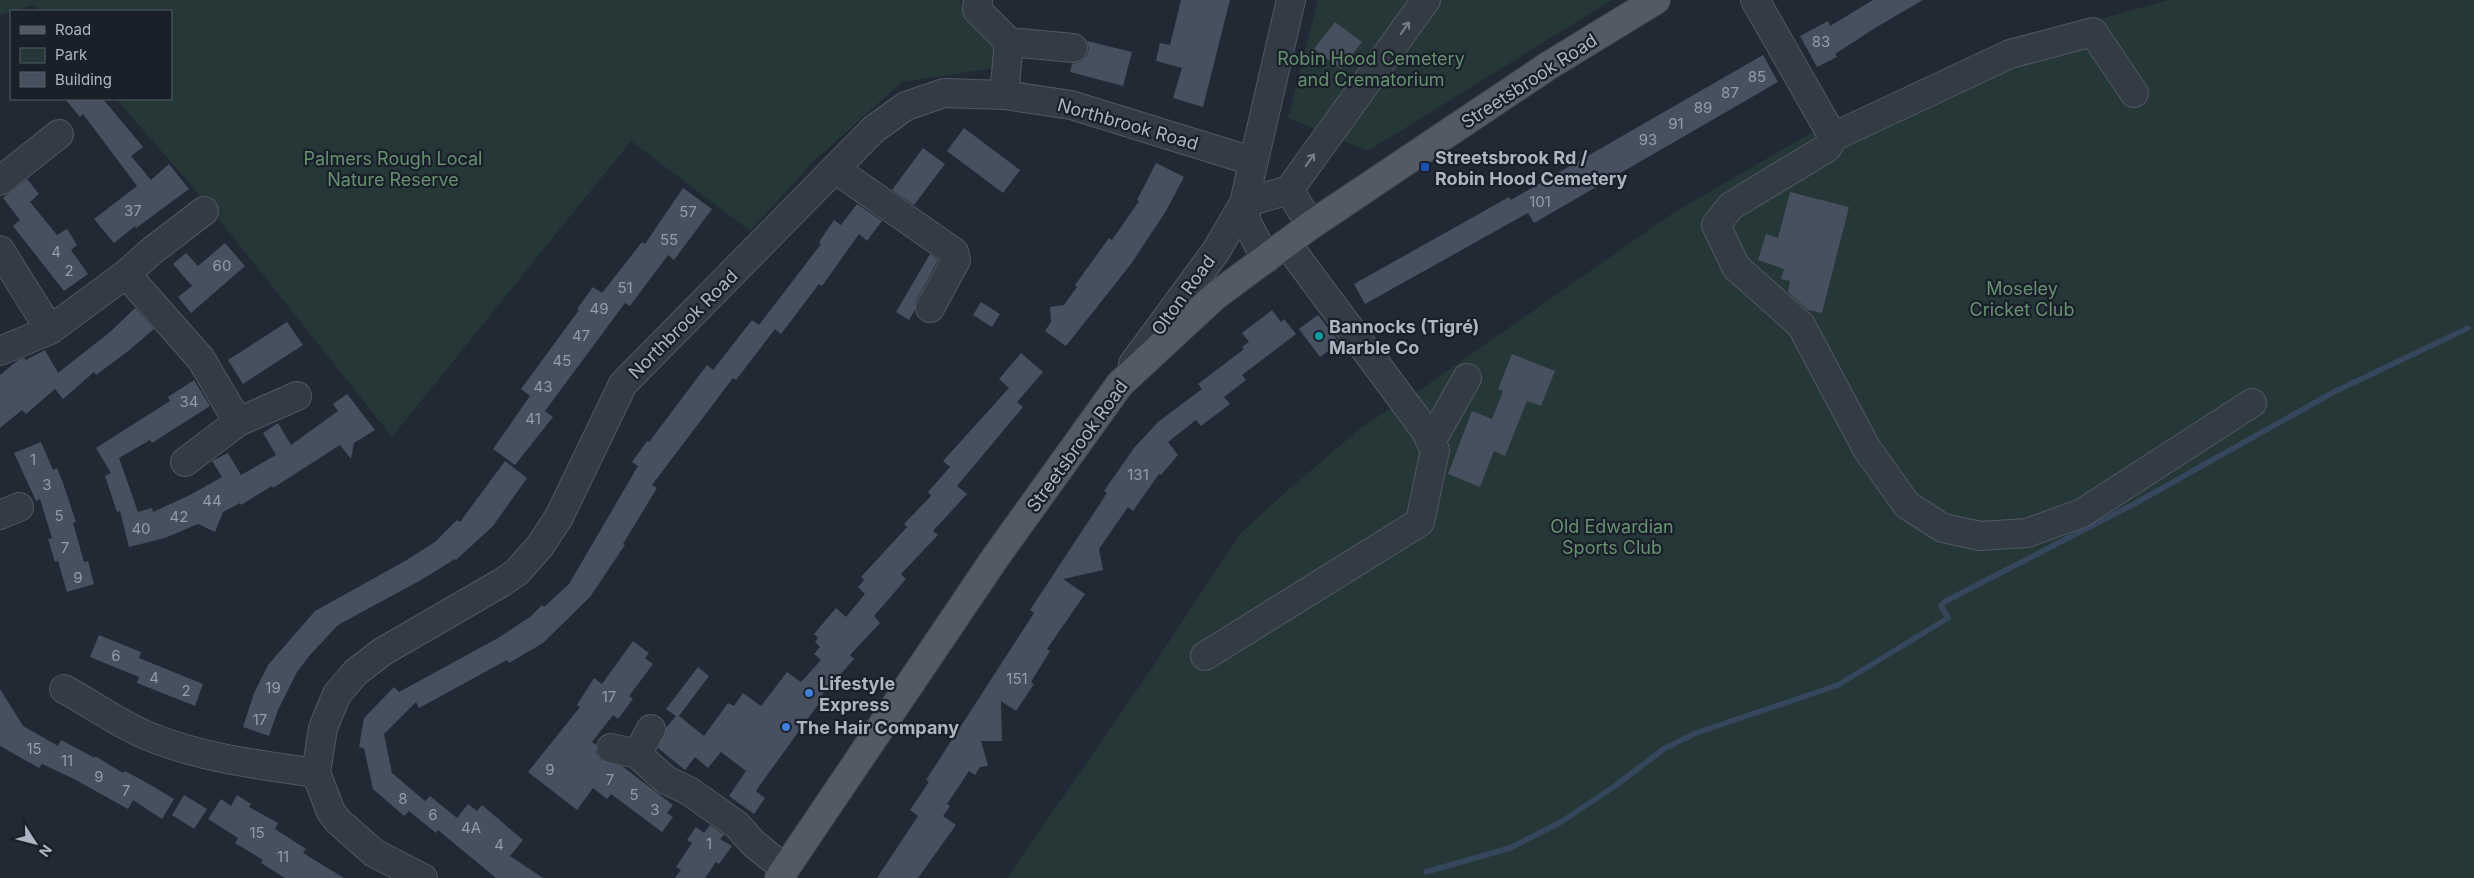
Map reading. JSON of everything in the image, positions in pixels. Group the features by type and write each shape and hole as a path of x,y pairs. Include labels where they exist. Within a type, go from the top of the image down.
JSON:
{"main road":[{"name":"Streetsbrook Road","path":"782,874 995,558 1120,384 1215,296 1311,225 1548,66 1656,0"}],"street":[{"path":"978,0 977,10 1009,42 1073,48"},
{"name":"Olton Road","path":"1291,0 1252,161 1244,203 1247,223 1276,251 1425,430 1431,442"},
{"path":"1244,203 1289,190 1426,0"},
{"path":"1755,0 1833,137"},
{"path":"2134,93 2093,32 2010,54 1833,137 1828,148 1731,206 1716,225 1736,267 1801,325 1867,448 1907,505 1943,528 1980,536 2027,533 2082,513 2252,403"},
{"path":"1004,95 1009,42"},
{"name":"Northbrook Road","path":"316,773 326,720 345,682 382,652 501,584 517,572 540,546 560,517 623,384 874,129 906,106 944,93 1004,95 1071,105 1252,161"},
{"path":"0,181 59,134"},
{"path":"835,169 954,252 956,260 930,308"},
{"path":"1289,190 1311,225"},
{"name":"Olton Road","path":"1120,384 1154,334 1216,251 1244,203"},
{"path":"0,352 50,330 126,274 152,250 204,211"},
{"path":"0,250 50,330"},
{"path":"126,274 201,359 238,422"},
{"path":"1205,656 1420,522 1435,450 1431,442 1467,378"},
{"path":"185,462 238,422 297,396"},
{"path":"64,689 147,735 178,746 250,764 316,773 326,800 338,821 374,853 423,878"},
{"path":"637,754 651,728"},
{"path":"611,748 637,754 666,780 689,791 737,825 782,874"}],"green space":[{"name":"Palmers Rough Local Nature Reserve","path":"0,0 959,0 996,45 995,68 902,82 815,160 750,231 631,141 392,437 197,192 117,100 172,100 172,10 39,10 34,5 10,10 10,12 0,15"},
{"name":"Robin Hood Cemetery and Crematorium","path":"1318,0 1612,0 1368,151 1288,118"},
{"path":"2168,0 2474,0 2474,878 1007,878 1147,675 1240,534 1363,426 1417,392 1673,213 1813,132 1973,55"}],"building":[{"path":"1181,0 1230,0 1203,107 1173,98 1182,68 1156,61 1160,43 1170,45"},
{"path":"1873,0 1923,0 1835,54 1837,57 1817,67 1800,36 1828,21 1830,26"},
{"path":"1335,22 1362,42 1341,69 1314,49"},
{"path":"1087,41 1132,52 1123,86 1070,72 1072,64 1080,62 1086,57 1089,49"},
{"path":"1763,55 1778,82 1534,223 1528,213 1365,304 1354,284 1509,197 1511,200"},
{"path":"66,100 104,100 143,147 131,156 151,180 169,164 189,189 136,228 135,226 114,243 94,219 137,186 83,114 80,117"},
{"path":"964,128 1020,170 1003,193 947,151"},
{"path":"923,148 945,164 914,205 892,190"},
{"path":"1156,163 1184,177 1166,211 1131,264 1066,346 1045,331 1051,322 1050,307 1064,305 1077,287 1075,285 1109,238 1112,240 1139,201 1137,200"},
{"path":"27,179 39,194 30,202 57,235 67,229 77,245 71,250 88,274 64,291 13,226 20,220 3,198"},
{"path":"683,188 712,209 674,260 668,255 630,306 625,303 545,411 553,417 515,465 493,449 530,396 521,389 579,310 577,309 593,287 602,293 642,242 645,244"},
{"path":"1790,192 1849,207 1822,313 1808,310 1788,292 1790,281 1781,279 1784,269 1758,260 1766,234 1778,238"},
{"path":"857,204 882,221 867,241 859,234 822,286 819,284 781,334 775,329 736,380 733,378 652,485 657,488 623,544 625,545 590,597 543,643 509,663 507,660 419,708 416,702 384,734 392,773 425,801 430,796 457,818 468,804 477,811 482,805 523,840 510,856 543,878 496,878 438,830 436,833 409,811 404,816 373,789 364,748 359,747 364,718 394,687 399,692 498,638 530,617 542,605 544,607 569,584 638,466 632,462 647,441 649,442 707,365 713,370 752,320 759,325 821,244 819,242 834,220 841,225"},
{"path":"225,243 245,266 191,313 178,297 192,286 173,264 186,253 198,266"},
{"path":"930,254 938,260 916,301 915,310 909,320 896,312"},
{"path":"981,302 1000,314 992,327 973,315"},
{"path":"135,308 154,329 96,375 94,372 63,399 55,389 26,414 22,410 0,428 0,375 18,360 24,358 26,360 45,350 58,373 110,332"},
{"path":"1272,310 1281,322 1284,319 1296,334 1242,375 1246,380 1224,397 1230,404 1201,426 1196,420 1168,442 1178,455 1161,475 1159,474 1133,511 1128,507 1099,549 1103,570 1063,579 1085,594 1047,649 1050,651 1031,682 1034,684 1016,711 1001,701 1002,741 981,741 988,766 980,767 975,775 969,771 947,804 950,806 943,816 956,825 918,878 877,878 918,816 910,810 929,782 926,780 1034,613 1030,610 1107,493 1104,491 1134,448 1158,422 1202,389 1198,384 1244,349 1242,347 1249,342 1242,333"},
{"name":"Bannocks (Tigré) Marble Co","path":"1318,315 1340,343 1320,357 1299,329"},
{"path":"287,322 303,345 243,384 228,360"},
{"path":"1021,353 1043,372 1017,402 1023,407 957,486 967,494 933,531 938,535 901,574 906,579 874,616 880,623 850,655 854,659 821,696 823,698 756,791 765,798 754,814 729,796 746,771 721,752 708,768 695,757 685,770 658,748 666,728 676,716 666,709 698,667 709,676 679,716 704,736 728,703 734,706 743,693 761,706 787,672 801,682 821,660 814,654 820,647 815,642 818,638 814,634 836,608 846,617 865,594 858,587 864,580 861,577 907,527 904,524 931,496 928,492 950,467 943,461 1009,388 999,379"},
{"path":"1512,354 1555,371 1541,406 1527,401 1505,456 1494,451 1480,487 1448,474 1472,411 1492,419 1503,391 1498,389"},
{"path":"194,380 210,406 152,443 150,440 119,458 138,512 152,508 153,512 190,495 222,477 212,461 228,453 241,475 276,455 263,433 278,423 291,445 338,411 333,404 347,394 375,430 354,443 351,459 340,445 273,488 272,486 241,505 240,503 223,512 215,532 198,524 165,538 129,547 120,511 117,512 105,476 111,473 96,448 170,401 168,397"},
{"path":"41,442 53,470 57,468 63,483 76,522 73,523 84,562 88,561 94,584 67,592 58,561 55,562 48,539 52,538 40,499 36,501 14,453"},
{"path":"505,461 527,478 493,526 456,560 338,625 297,672 278,710 269,736 243,727 254,693 268,665 315,611 405,561 435,542 457,520 460,522"},
{"path":"99,635 141,652 139,658 203,684 195,706 137,683 139,677 90,657"},
{"path":"633,641 649,653 645,658 653,664 629,696 633,699 618,719 613,715 592,742 596,745 596,753 601,760 622,766 673,805 667,813 673,817 662,832 611,794 607,799 593,788 577,810 528,772 580,707 577,705 594,678 602,684"},
{"path":"0,689 23,726 58,746 61,740 95,758 95,756 123,773 125,771 174,799 162,819 133,800 128,809 74,779 42,764 39,768 0,746"},
{"path":"184,795 207,809 194,829 172,815"},
{"path":"237,795 251,804 249,807 278,823 275,829 306,849 303,853 344,878 285,878 261,863 263,860 235,843 238,838 208,819 221,799 231,806"},
{"path":"710,825 724,835 720,839 732,846 719,864 716,862 705,878 675,878 681,870 676,867 692,843 687,840 696,827 704,833"}],"waterway":[{"path":"1426,872 1510,848 1561,822 1615,786 1665,748 1696,733 1838,685 1948,618 1941,606 1944,602 2134,504 2332,393 2468,328"}],"place":[{"name":"Streetsbrook Rd / Robin Hood Cemetery","path":"1425,167"},
{"name":"Bannocks (Tigré) Marble Co","path":"1319,336"},
{"name":"Lifestyle Express","path":"809,693"},
{"name":"The Hair Company","path":"786,727"}],"park label":[{"name":"Moseley Cricket Club","path":"2022,298"},
{"name":"Old Edwardian Sports Club","path":"1612,536"}]}
